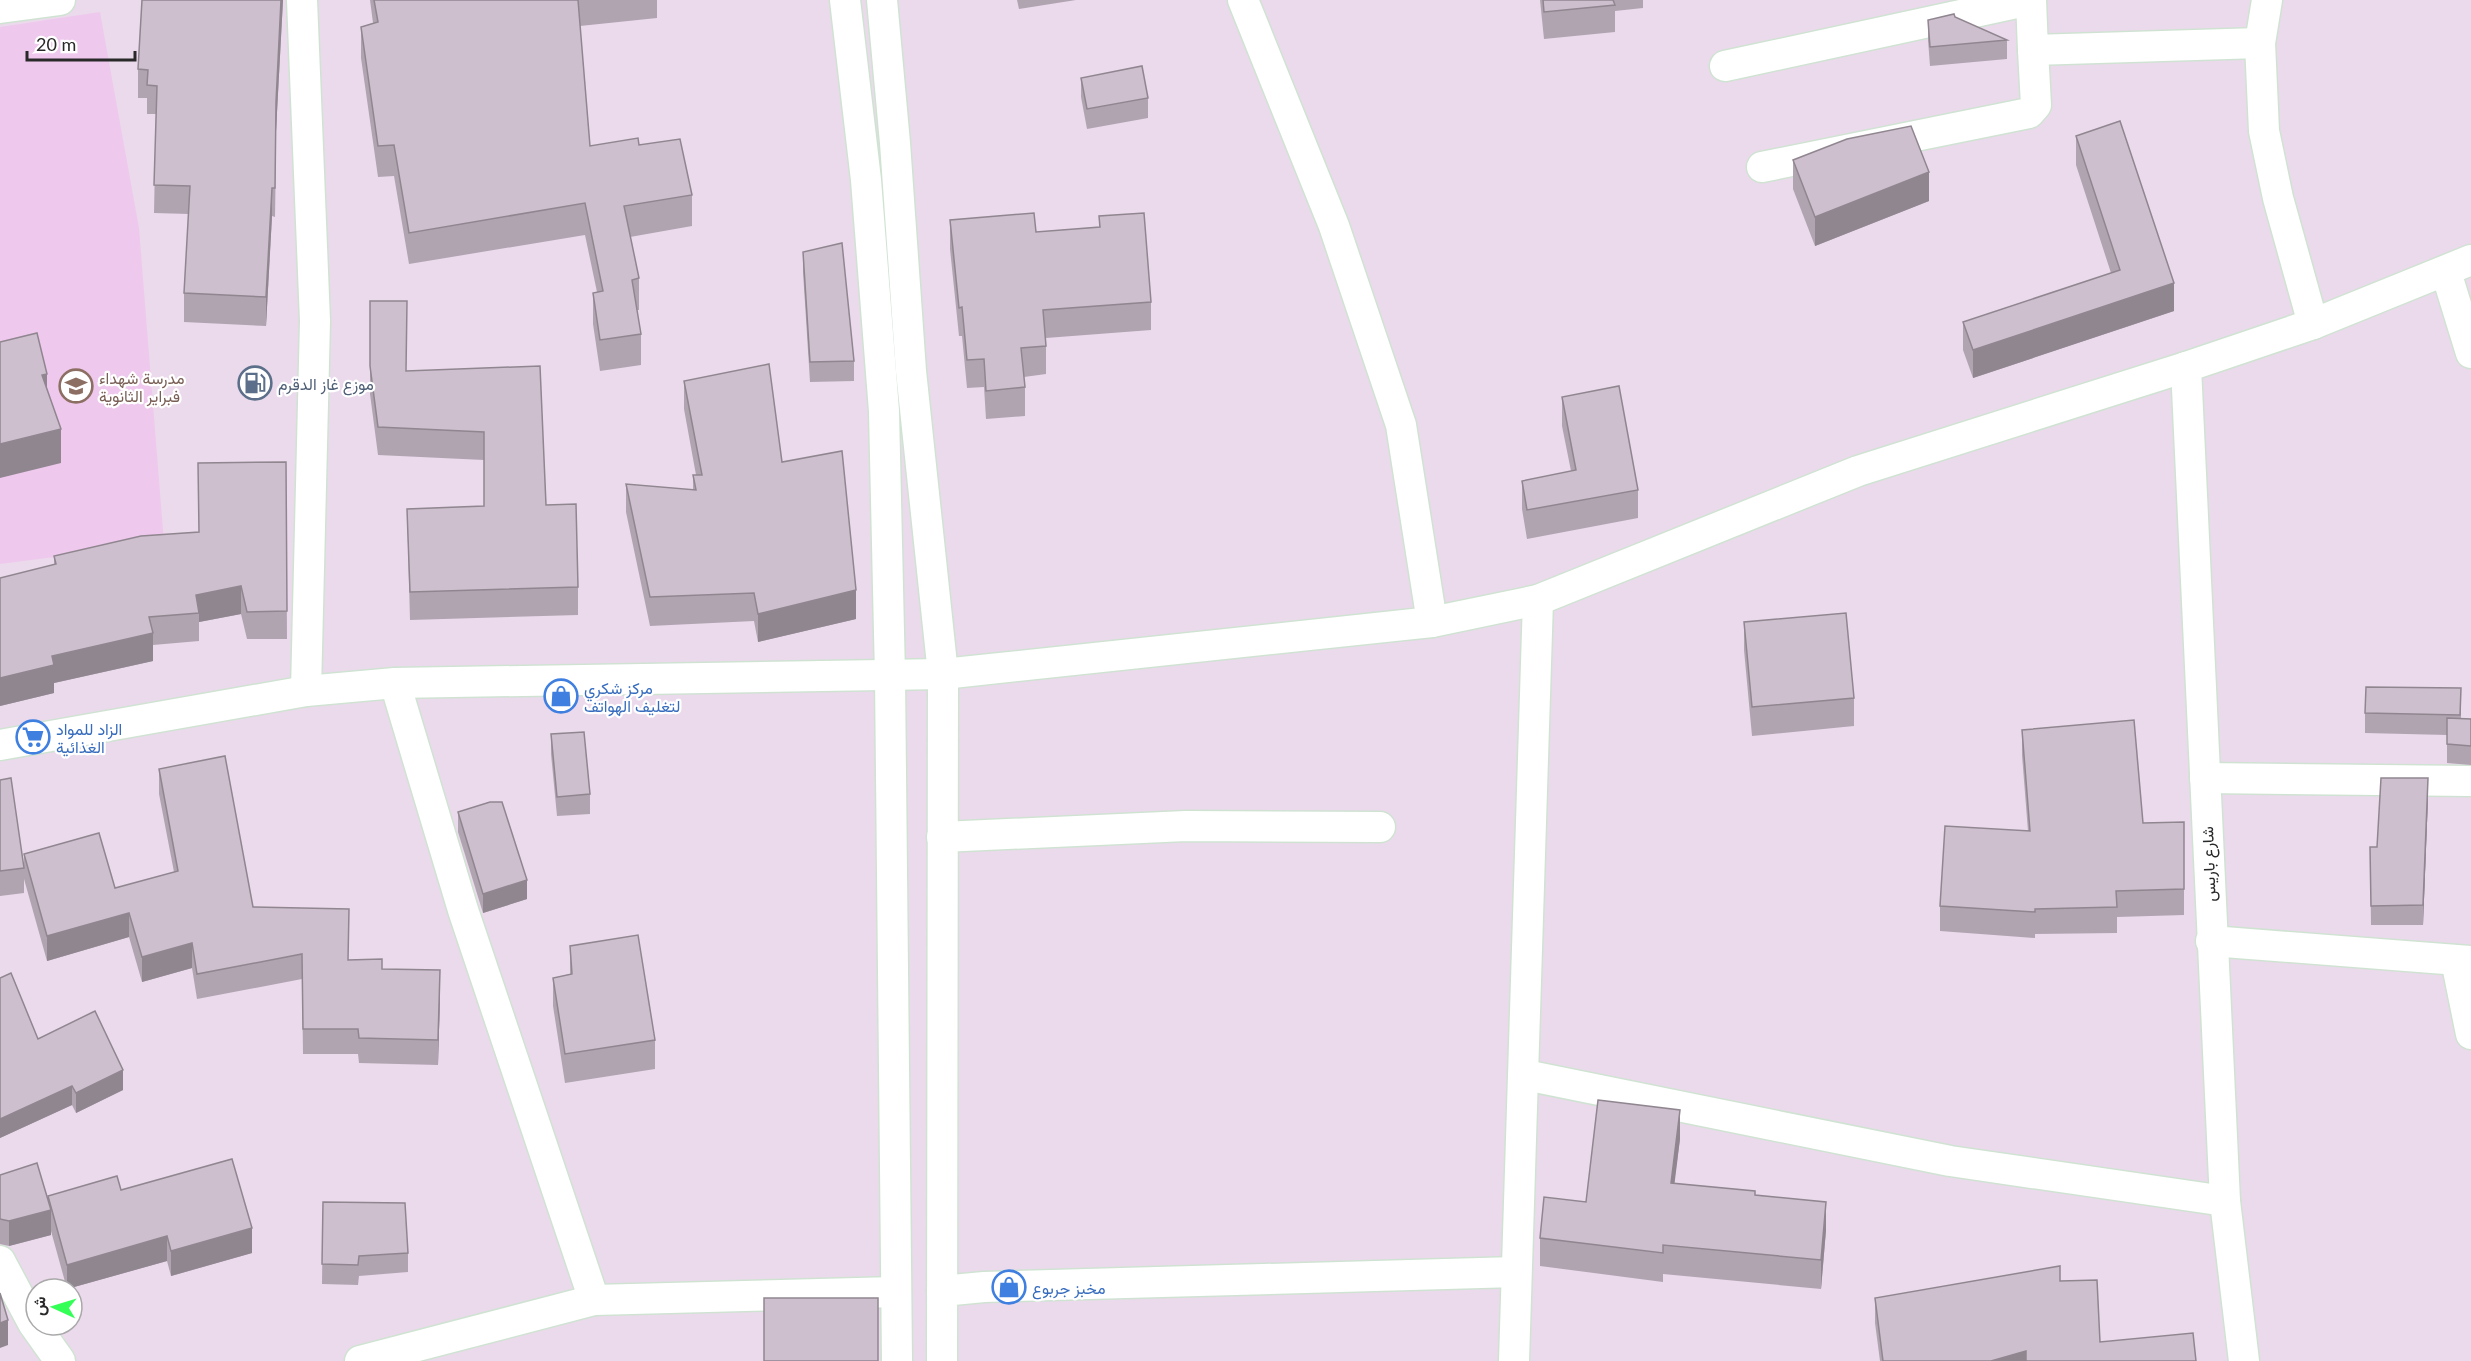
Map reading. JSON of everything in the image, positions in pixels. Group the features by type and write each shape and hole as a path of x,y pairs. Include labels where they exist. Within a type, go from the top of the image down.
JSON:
{"street":[{"path":"0,8 60,0"},
{"path":"302,0 315,321 306,691"},
{"path":"845,0 866,180 884,411 890,676 897,1361"},
{"path":"882,0 895,143 911,371 943,674 942,1361"},
{"path":"1243,0 1334,226 1401,425 1432,622"},
{"path":"1725,66 2031,0 2036,105 2029,113 1762,167"},
{"path":"2267,0 2260,43 2264,131 2278,198 2313,324"},
{"path":"2033,50 2260,43"},
{"path":"0,745 306,691 395,683 943,674 1432,622 1538,600 1858,471 2186,367 2313,324 2459,266 2471,353"},
{"name":"شارع باريس","path":"2186,367 2211,941 2225,1201 2244,1361"},
{"path":"1514,1361 1525,1075 1538,600"},
{"path":"395,683 463,910 594,1300"},
{"path":"2205,778 2471,781"},
{"path":"942,837 1186,826 1380,827"},
{"path":"2211,941 2464,960 2471,1034"},
{"path":"1525,1075 1950,1161 2225,1201"},
{"path":"0,1261 33,1323 60,1361"},
{"path":"942,1292 984,1287 1516,1272"},
{"path":"360,1361 594,1300 896,1292"}],"shaded area":[{"name":"مدرسة شهداء فبراير الثانوية","path":"100,12 139,228 164,543 0,564 0,27"}],"building":[{"path":"142,0 281,0 275,188 272,188 266,297 184,293 190,186 154,185 157,86 147,85 148,70 138,69"},
{"path":"374,0 578,0 590,146 638,138 639,145 680,139 692,195 624,206 639,278 632,280 641,334 600,340 593,293 603,291 585,203 409,233 394,145 378,146 361,27 378,22"},
{"path":"1543,0 1613,0 1615,5 1544,12"},
{"path":"1954,14 1955,17 2007,40 1930,47 1928,20"},
{"path":"1142,66 1148,98 1087,109 1081,78"},
{"path":"2120,121 2174,283 1973,350 1963,322 2120,270 2076,136"},
{"path":"1911,126 1929,172 1815,217 1793,160 1847,139"},
{"path":"1034,213 1036,232 1100,227 1099,216 1144,213 1151,302 1043,310 1046,346 1021,348 1025,387 986,391 984,359 967,360 950,220"},
{"path":"842,243 854,361 810,362 803,252"},
{"path":"370,301 407,301 406,371 540,366 546,505 576,504 578,587 410,592 407,509 484,506 484,432 378,427 370,366"},
{"path":"37,333 47,374 42,375 61,429 0,444 0,342"},
{"path":"769,364 782,462 842,451 856,590 758,614 754,593 650,597 626,484 696,490 693,475 702,475 684,381"},
{"path":"1619,386 1638,490 1527,510 1522,481 1576,470 1562,397"},
{"path":"286,462 287,611 247,612 241,586 196,595 199,613 149,617 153,633 52,656 54,665 0,678 0,578 56,564 54,556 141,536 199,532 198,463"},
{"path":"1846,613 1854,698 1752,707 1744,622"},
{"path":"2366,687 2461,688 2460,715 2365,713"},
{"path":"2447,718 2471,719 2471,746 2447,744"},
{"path":"2134,720 2143,823 2184,822 2184,889 2116,891 2117,907 2035,909 2035,912 1940,906 1945,826 2030,831 2022,730"},
{"path":"584,732 590,794 557,797 551,734"},
{"path":"225,756 253,907 349,909 348,960 382,959 382,969 440,970 438,1040 359,1038 358,1029 303,1029 302,954 197,974 192,943 142,957 129,913 47,936 24,854 99,833 115,888 178,871 159,769"},
{"path":"11,778 24,868 0,871 0,780"},
{"path":"2381,778 2428,778 2423,905 2371,906 2370,847 2377,847"},
{"path":"490,802 502,802 527,880 483,894 458,812"},
{"path":"638,935 655,1040 565,1054 553,978 572,974 570,946"},
{"path":"11,973 38,1039 95,1011 123,1070 76,1093 72,1086 0,1119 0,978"},
{"path":"1598,1100 1680,1110 1671,1183 1755,1191 1755,1195 1826,1202 1821,1260 1663,1245 1663,1253 1540,1238 1544,1197 1586,1202"},
{"path":"232,1159 252,1228 171,1251 167,1236 67,1265 48,1196 117,1176 121,1190"},
{"path":"37,1163 51,1210 9,1221 0,1219 0,1175"},
{"path":"323,1202 405,1203 408,1253 359,1256 358,1265 322,1264"},
{"path":"2060,1266 2060,1281 2097,1280 2100,1342 2193,1333 2196,1361 2026,1361 2026,1351 1991,1361 1883,1361 1875,1298"},
{"path":"0,1293 8,1320 0,1323"},
{"path":"764,1298 878,1298 878,1361 764,1361"}],"place":[{"name":"موزع غاز الدقرم","path":"255,383"},
{"name":"مدرسة شهداء فبراير الثانوية","path":"76,386"},
{"name":"مركز شكري لتغليف الهواتف","path":"561,696"},
{"name":"الزاد للمواد الغذائية","path":"33,737"},
{"name":"مخبز جربوع","path":"1009,1287"}]}
